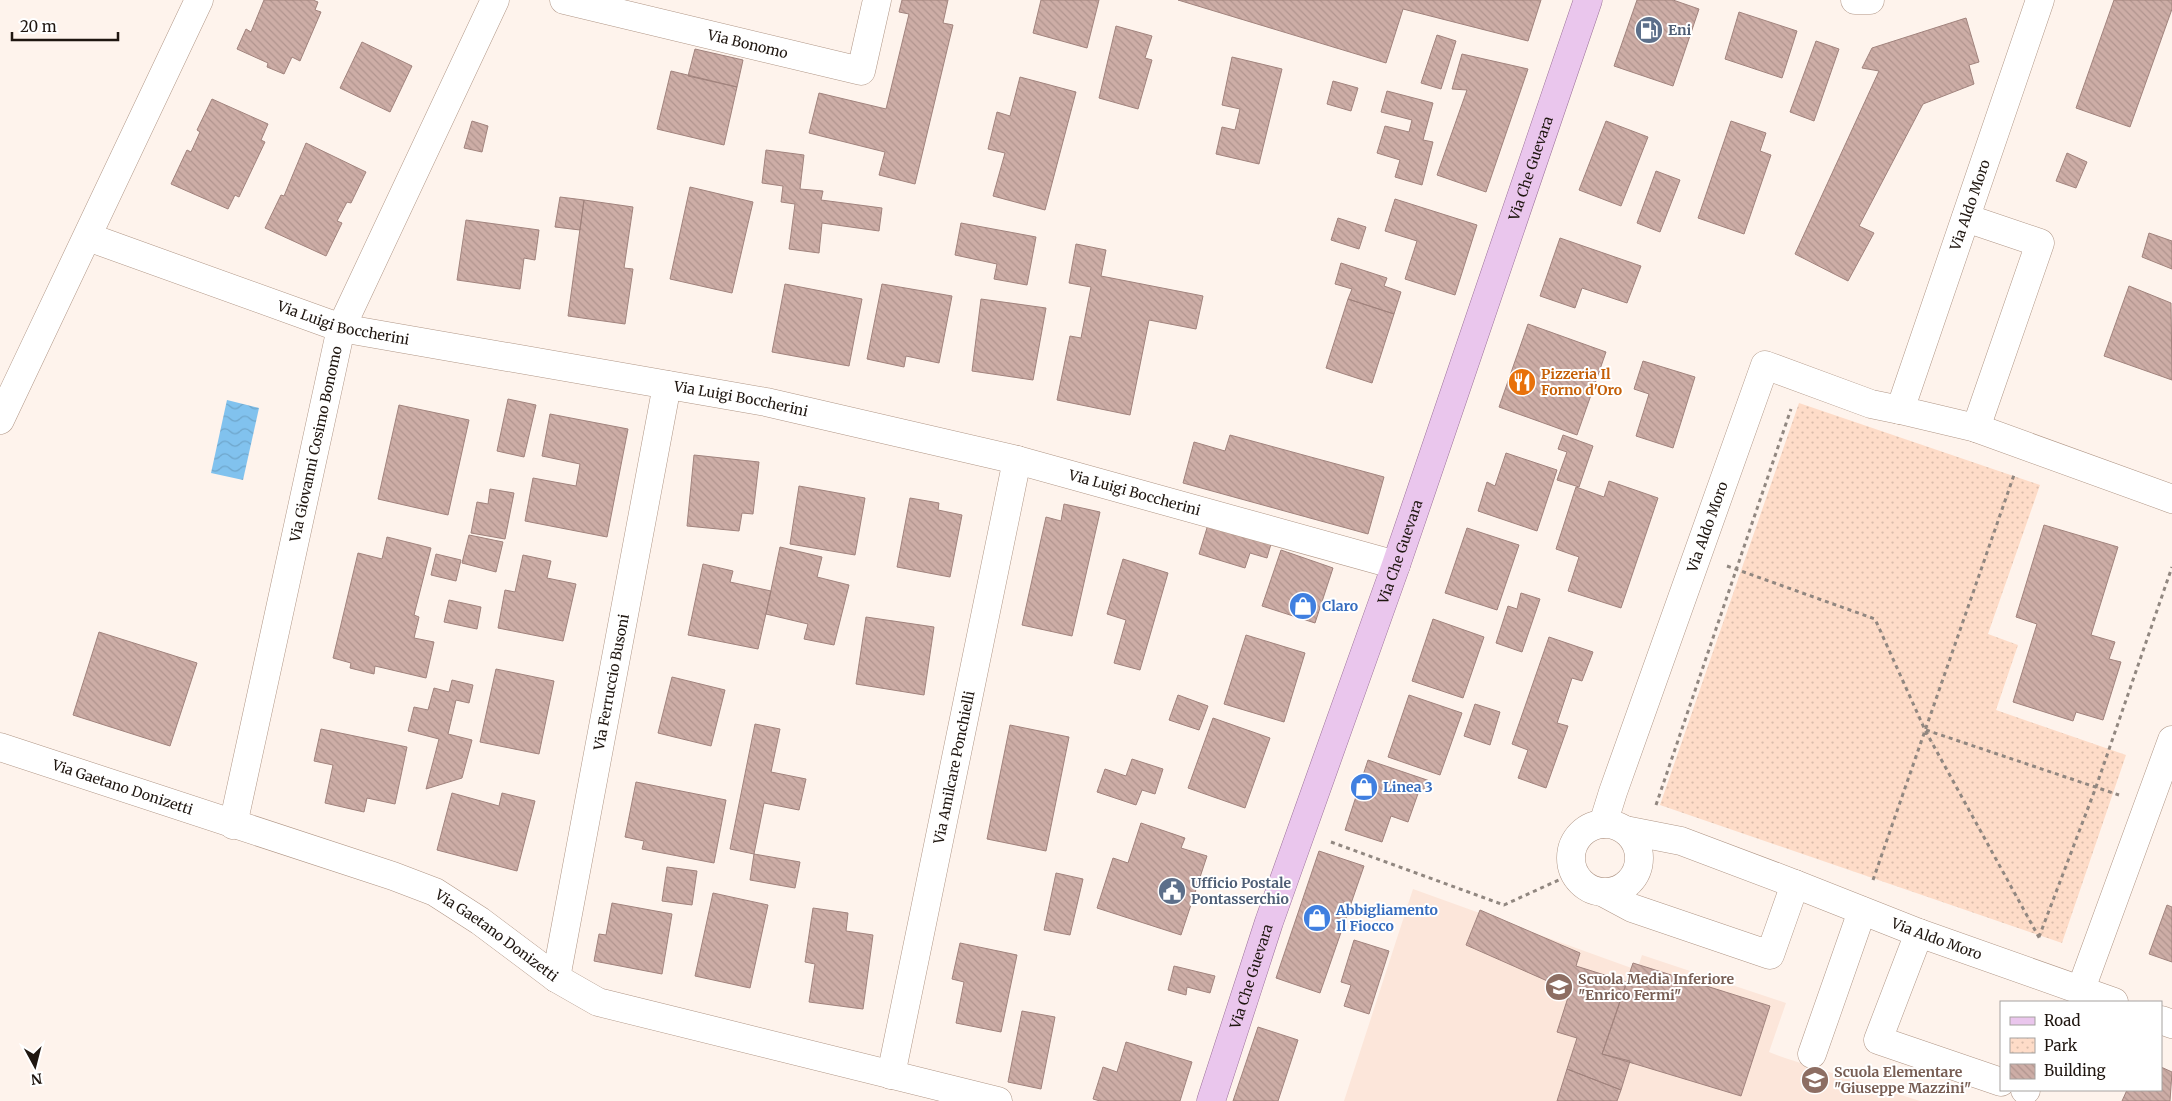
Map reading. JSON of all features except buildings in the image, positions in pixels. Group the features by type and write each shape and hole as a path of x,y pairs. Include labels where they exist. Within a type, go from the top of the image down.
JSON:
{"main road":[{"name":"Via Che Guevara","path":"1210,1101 1300,831 1396,565 1588,0"}],"street":[{"path":"0,420 199,0"},
{"name":"Via Giovanni Cosimo Bonomo","path":"233,825 341,328 495,0"},
{"name":"Via Bonomo","path":"564,0 640,9 861,70 877,0"},
{"path":"1855,0 1870,0"},
{"name":"Via Aldo Moro","path":"1900,410 2040,0"},
{"path":"1966,218 2040,243 1976,428"},
{"name":"Via Luigi Boccherini","path":"88,236 341,328 766,402 1017,460 1396,565"},
{"name":"Via Aldo Moro","path":"2109,1001 2067,992 1681,841 1625,829 1697,556 1765,365 1871,404 1976,428 2025,444 2172,499"},
{"name":"Via Ferruccio Busoni","path":"556,978 668,385"},
{"name":"Via Amilcare Ponchielli","path":"891,1074 1017,460"},
{"path":"2067,992 2148,806 2172,740"},
{"name":"Via Gaetano Donizetti","path":"0,747 393,876 435,892 480,921 556,978 598,1002 998,1101"},
{"path":"1604,893 1625,887 1639,869 1638,847 1633,837 1625,829 1588,829 1576,841 1571,862 1574,873 1586,887 1604,893 1632,908 1770,955 1795,884"},
{"path":"1812,1054 1862,911"},
{"path":"1919,933 1878,1040 2000,1082"}],"path":[{"path":"1625,829 1737,570 1802,379"},
{"path":"1862,911 2025,444"},
{"path":"1697,556 1874,619 1925,730 2067,992"},
{"path":"2038,937 2096,787 2172,567"},
{"path":"1925,730 2148,806"},
{"path":"1300,831 1504,904 1574,873"}],"shaded area":[{"name":"Scuola Media Inferiore \"Enrico Fermi\"","path":"1413,889 1637,970 1642,955 1786,1003 1769,1052 1920,1101 1344,1101"}],"green space":[{"path":"1799,403 2040,485 1988,634 2018,645 1996,710 2126,755 2062,943 1660,805"}],"water":[{"path":"227,400 259,408 243,480 211,473"}],"place":[{"name":"Eni","path":"1649,30"},
{"name":"Pizzeria Il Forno d'Oro","path":"1522,382"},
{"name":"Claro","path":"1303,606"},
{"name":"Linea 3","path":"1364,787"},
{"name":"Ufficio Postale Pontasserchio","path":"1172,891"},
{"name":"Abbigliamento Il Fiocco","path":"1317,918"},
{"name":"Scuola Media Inferiore \"Enrico Fermi\"","path":"1559,987"},
{"name":"Scuola Elementare \"Giuseppe Mazzini\"","path":"1815,1080"}]}
